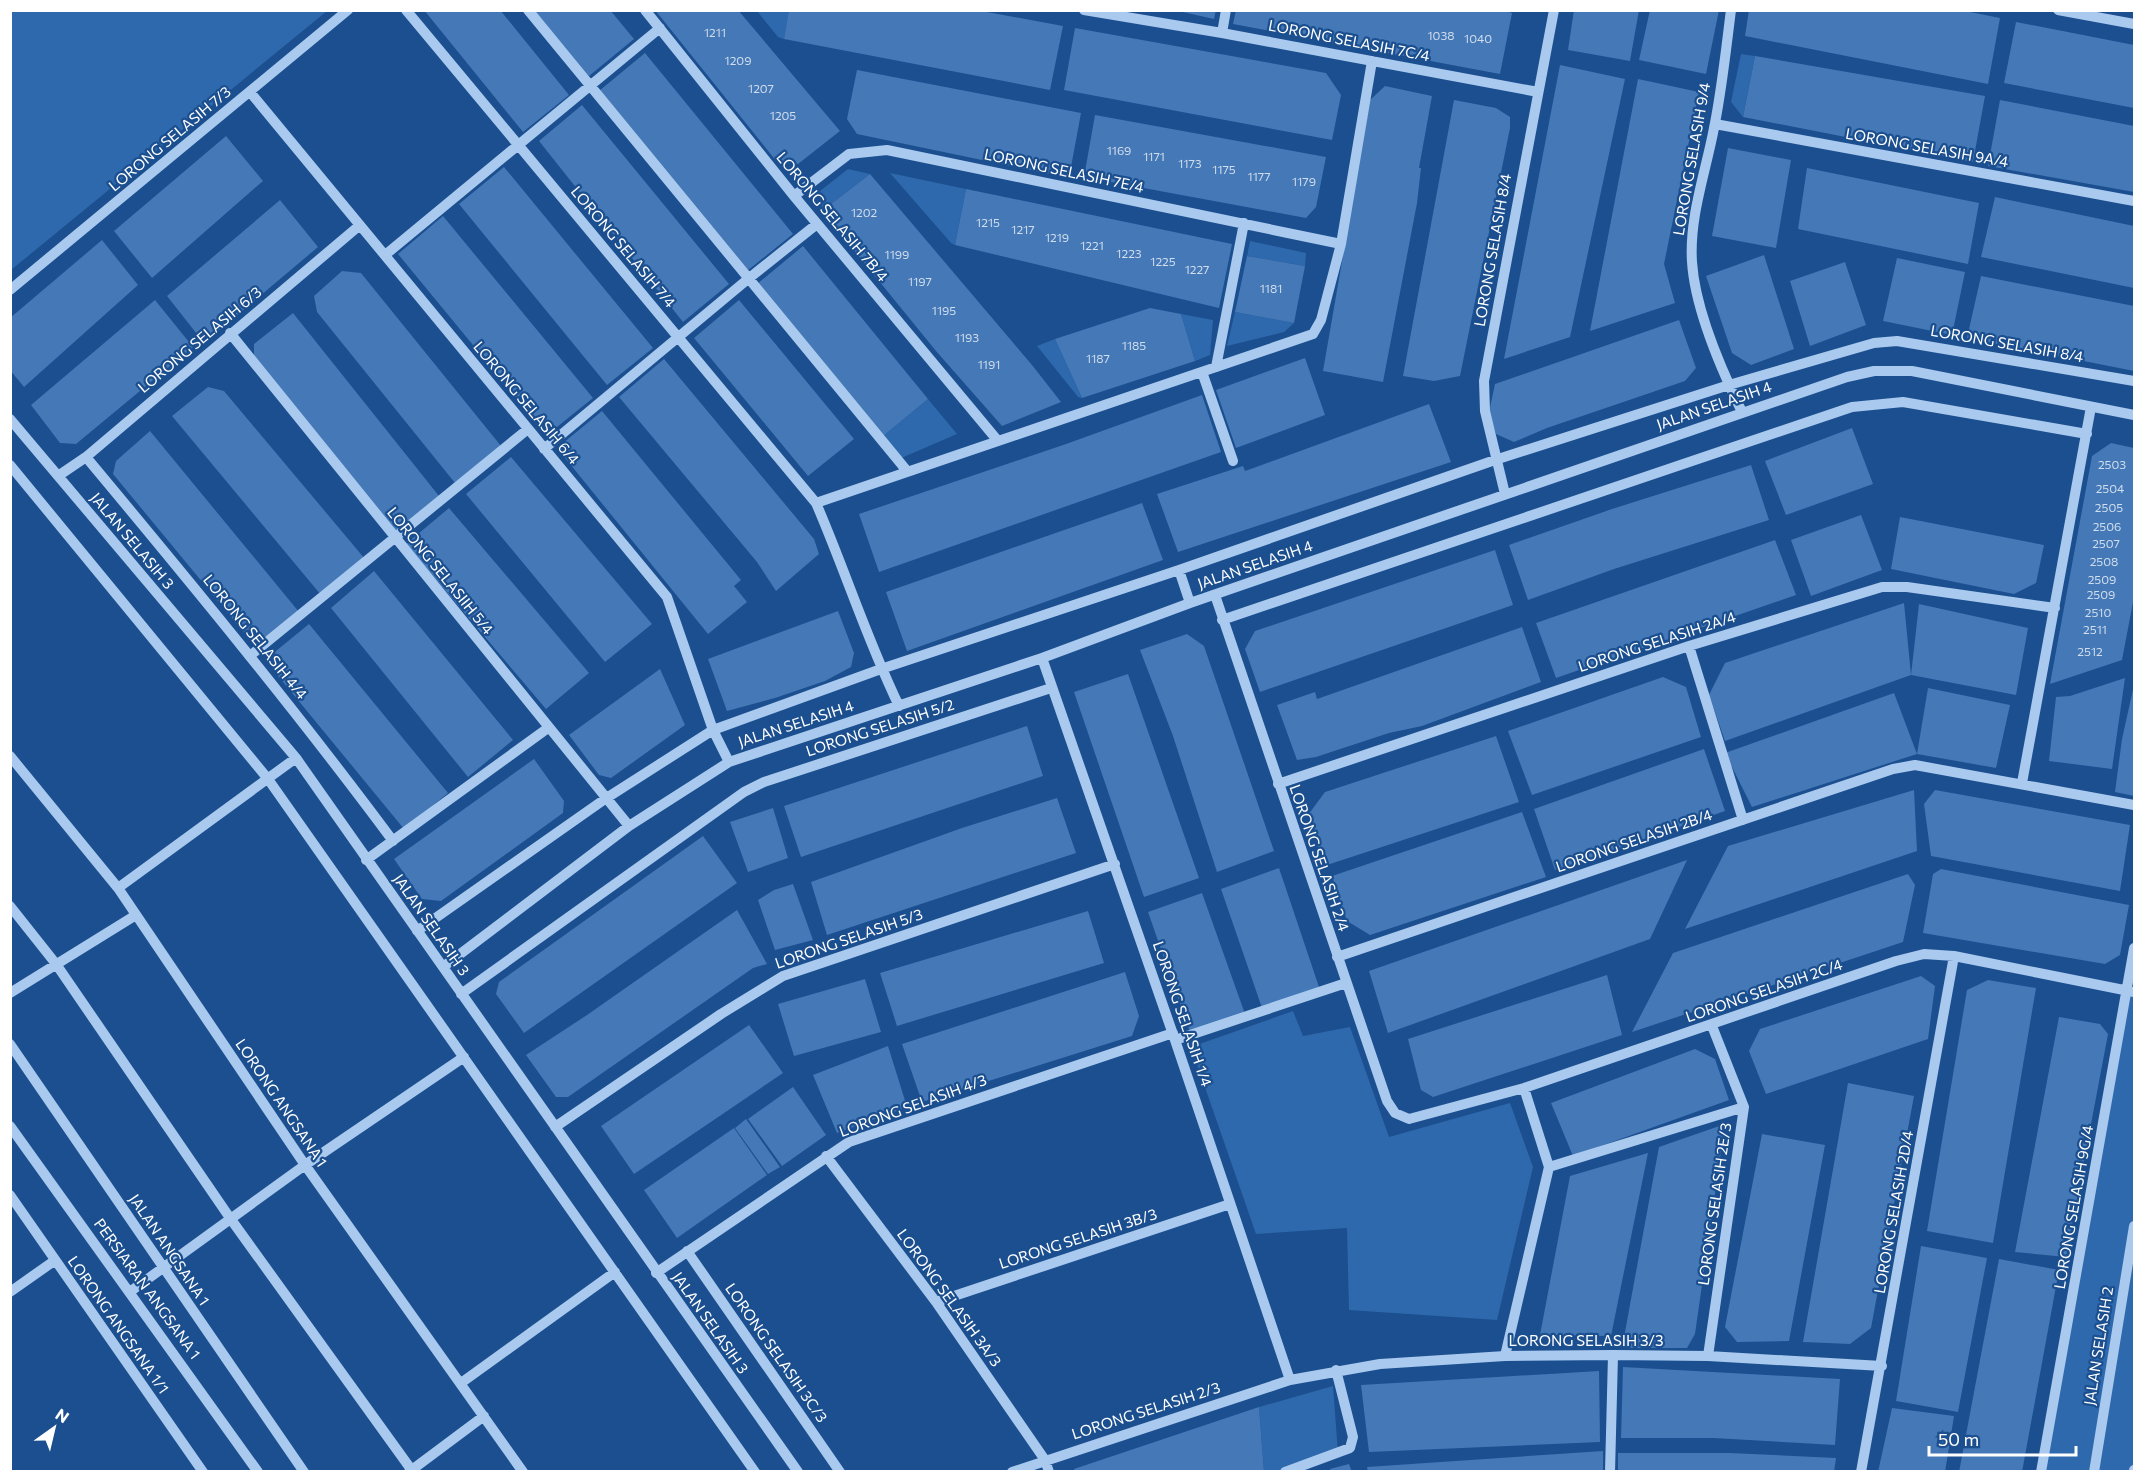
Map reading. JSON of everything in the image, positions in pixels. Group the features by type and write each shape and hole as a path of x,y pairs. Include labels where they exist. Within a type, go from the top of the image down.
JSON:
{"street":[{"name":"LORONG SELASIH 7/3","path":"10,290 348,10"},
{"name":"LORONG SELASIH 7/4","path":"406,10 816,503 844,568 881,669 899,706"},
{"path":"528,10 592,84 748,279 907,471"},
{"name":"LORONG SELASIH 7B/4","path":"645,10 794,196 998,441"},
{"name":"LORONG SELASIH 7C/4","path":"1084,10 1222,33 1538,92"},
{"path":"1222,33 1226,10"},
{"name":"LORONG SELASIH 8/4","path":"1505,495 1485,411 1484,381 1554,10"},
{"name":"LORONG SELASIH 9/4","path":"1731,10 1715,124 1692,235 1692,262 1701,308 1729,385 1742,412"},
{"path":"2058,10 2134,24"},
{"path":"385,255 660,28"},
{"path":"816,503 1313,334 1321,320 1341,244 1372,61"},
{"name":"LORONG SELASIH 6/4","path":"250,92 667,597 713,730 729,762"},
{"name":"LORONG SELASIH 9A/4","path":"1715,124 2134,201"},
{"name":"LORONG SELASIH 7E/4","path":"794,196 849,154 887,150 1341,244"},
{"path":"544,449 817,224"},
{"path":"1216,367 1244,224"},
{"name":"LORONG SELASIH 6/3","path":"58,476 86,457 360,225"},
{"name":"LORONG SELASIIH 5/4","path":"230,333 629,826"},
{"name":"LORONG SELASIH 8/4","path":"417,931 605,799 713,730 881,669 1179,570 1495,460 1729,385 1874,343 1897,341 2134,381"},
{"name":"JALAN SELASIH 4","path":"443,967 629,826 729,762 1041,658 1190,603 1847,377 1874,371 1912,371 2134,415"},
{"path":"1202,372 1233,461"},
{"path":"1222,620 1852,407 1903,402 2087,434"},
{"path":"2022,783 2091,407"},
{"name":"JALAN SELASIH 3","path":"10,419 296,758 798,1472"},
{"path":"251,655 528,429"},
{"name":"LORONG SELASIH 4/4","path":"86,457 251,655 393,840"},
{"path":"10,465 268,779 755,1472"},
{"path":"1179,570 1190,603"},
{"name":"LORONG SELASIH 2A/4","path":"1278,784 1689,646 1882,587 1906,587 2055,608"},
{"name":"LORONG SELASIH 2/4","path":"1215,595 1387,1101 1395,1113 1409,1119"},
{"path":"1689,646 1743,820"},
{"name":"LORONG SELASIH 1/4","path":"1041,658 1115,864 1290,1380"},
{"name":"LORONG SELASIH 5/2","path":"461,994 722,806 764,782 1051,688"},
{"path":"366,860 548,728"},
{"name":"LORONG ANGSANA 1","path":"10,756 118,888 305,1165 523,1472"},
{"path":"118,888 296,758"},
{"name":"LORONG SELASIH 2B/4","path":"1337,957 1893,770 1915,765 2134,804"},
{"name":"LORONG SELASIH 5/3","path":"555,1126 721,1014 783,976 1115,864"},
{"path":"10,906 56,964 230,1218 411,1471 484,1416"},
{"path":"10,993 136,915"},
{"name":"LORONG SELASIH 9G/4","path":"2042,1472 2131,991 2134,948"},
{"name":"LORONG SELASIH 2C/4","path":"1409,1119 1524,1088 1712,1026 1896,961 1924,954 1954,956 2131,991"},
{"name":"LORONG SELASIH 2D/4","path":"1861,1472 1882,1366 1954,956"},
{"name":"LORONG SELASIH 4/3","path":"656,1273 849,1142 1174,1036 1346,983"},
{"name":"LORONG SELASIH 2E/3","path":"1708,1356 1744,1107 1712,1026"},
{"name":"JALAN ANGSANA 1","path":"10,1044 304,1472"},
{"path":"131,1291 305,1165 464,1057"},
{"path":"1505,1356 1549,1167 1524,1088"},
{"path":"1549,1167 1744,1107"},
{"name":"PERSIARAN ANGSANA 1","path":"10,1126 131,1291 258,1472"},
{"name":"LORONG SELASIH 3A/3","path":"826,1156 936,1302 1045,1460 1049,1472"},
{"name":"LORONG ANGSANA 1/1","path":"10,1195 203,1472"},
{"name":"LORONG SELASIH 3B/3","path":"936,1302 1230,1204"},
{"name":"JALAN SELASIH 2","path":"2094,1472 2134,1226"},
{"name":"LORONG SELASIH 3C/3","path":"687,1251 840,1472"},
{"path":"10,1292 54,1261"},
{"path":"461,1383 615,1272"},
{"path":"1610,1472 1613,1355"},
{"name":"LORONG SELASIH 3/3","path":"1290,1380 1380,1364 1505,1356 1708,1356 1882,1366"},
{"path":"1285,1472 1350,1448 1353,1437 1336,1370"},
{"name":"LORONG SELASIH 2/3","path":"1012,1472 1290,1380"}],"shaded area":[{"path":"11,10 327,10 327,11 11,270"},
{"path":"757,11 789,11 784,39 778,37"},
{"path":"1741,54 1755,56 1743,117 1731,102"},
{"path":"848,169 870,174 822,211 820,191"},
{"path":"890,173 966,189 955,245 951,243"},
{"path":"1250,241 1306,253 1305,266 1247,256"},
{"path":"1235,312 1294,323 1284,332 1227,346"},
{"path":"1181,314 1213,320 1210,355 1195,361"},
{"path":"1055,339 1082,398 1078,397 1037,346"},
{"path":"928,399 957,434 899,459 882,437"},
{"path":"2128,990 2134,992 2134,1471 2041,1472"},
{"path":"1293,1011 1303,1036 1350,1027 1389,1137 1510,1103 1533,1167 1497,1320 1349,1310 1347,1228 1256,1234 1191,1047"},
{"path":"1333,1386 1338,1453 1285,1471 1264,1471 1259,1407"}],"building":[{"path":"424,10 500,10 569,95 523,132"},
{"path":"534,10 610,10 634,39 589,76"},
{"path":"655,10 738,10 840,131 798,164 777,162"},
{"path":"789,10 976,10 1063,26 1050,90 784,39"},
{"path":"1174,10 1216,10 1214,19"},
{"path":"1236,10 1503,10 1512,13 1500,74 1233,24"},
{"path":"1574,10 1639,10 1630,61 1568,50"},
{"path":"1650,10 1719,10 1706,74 1639,60"},
{"path":"1749,10 1960,10 2000,18 1988,84 1745,36"},
{"path":"2016,22 2134,45 2134,108 2004,83"},
{"path":"1075,28 1326,73 1341,95 1332,140 1064,90"},
{"path":"645,53 793,234 747,271 599,91"},
{"path":"1755,56 1985,96 1973,162 1743,117"},
{"path":"1560,65 1625,79 1570,337 1504,359"},
{"path":"857,70 1081,113 1069,178 857,134 847,119"},
{"path":"1638,79 1699,92 1664,264 1675,303 1590,331"},
{"path":"1385,86 1432,96 1419,168 1421,168 1417,203 1383,382 1323,371 1370,100"},
{"path":"1454,100 1496,108 1510,117 1510,128 1460,376 1434,381 1403,376"},
{"path":"2000,100 2134,126 2134,192 1988,166"},
{"path":"582,105 729,284 683,322 539,141"},
{"path":"1095,115 1326,157 1316,207 1306,218 1084,177"},
{"path":"226,136 263,181 152,278 114,231"},
{"path":"1728,148 1791,160 1776,248 1712,236"},
{"path":"504,167 653,348 607,385 459,204"},
{"path":"1807,168 1979,203 1968,264 1798,229"},
{"path":"870,174 1061,402 1002,426 936,351 822,211"},
{"path":"966,189 1232,244 1219,308 955,245"},
{"path":"1995,197 2134,226 2134,288 1981,257"},
{"path":"280,200 318,247 204,343 167,296"},
{"path":"443,216 593,398 547,435 398,254"},
{"path":"102,240 138,285 24,387 10,370 10,318"},
{"path":"803,246 928,399 882,437 756,285"},
{"path":"1764,255 1794,349 1751,365 1732,353 1706,276"},
{"path":"1247,256 1305,266 1294,323 1235,312"},
{"path":"1897,258 1965,272 1952,335 1883,321"},
{"path":"1845,262 1866,325 1810,346 1790,281"},
{"path":"342,271 361,273 501,446 455,483 317,312 314,296"},
{"path":"1981,276 2134,306 2134,371 1967,338"},
{"path":"155,300 193,347 76,444 60,443 31,405"},
{"path":"739,300 854,439 808,476 694,338"},
{"path":"1150,308 1181,314 1195,361 1082,398 1055,339"},
{"path":"293,313 439,496 395,532 254,359 254,344"},
{"path":"1679,320 1696,368 1685,381 1547,428 1514,442 1496,434 1489,412 1495,384"},
{"path":"1305,358 1325,415 1236,448 1216,390"},
{"path":"664,359 814,539 819,554 776,591 757,562 619,397"},
{"path":"208,387 224,391 365,559 321,595 172,416"},
{"path":"1202,395 1221,452 879,572 859,514"},
{"path":"1429,404 1451,462 1178,552 1157,494 1243,466 1245,471"},
{"path":"602,411 741,580 734,586 747,602 708,634 557,448"},
{"path":"1852,428 1873,484 1786,515 1765,461"},
{"path":"150,431 299,612 256,647 113,474 116,461"},
{"path":"2111,443 2134,448 2134,597 2122,660 2050,684 2092,456"},
{"path":"511,457 652,624 605,662 466,494"},
{"path":"1751,465 1769,520 1614,569 1528,600 1509,545 1612,509"},
{"path":"1142,503 1163,560 907,651 886,592"},
{"path":"449,508 589,673 546,709 406,544"},
{"path":"1861,515 1882,570 1811,596 1791,540"},
{"path":"1900,517 2044,545 2036,583 2014,594 1891,569"},
{"path":"1775,540 1796,595 1556,678 1536,623"},
{"path":"1495,550 1513,605 1260,692 1245,649 1255,631"},
{"path":"374,571 513,740 468,777 331,608"},
{"path":"1904,603 1911,675 1725,741 1709,695 1725,663"},
{"path":"1919,604 2028,628 2016,695 1911,675"},
{"path":"838,611 854,653 851,667 825,681 727,711 708,659"},
{"path":"309,624 448,793 404,829 265,660"},
{"path":"1522,627 1541,682 1422,726 1389,733 1316,757 1297,760 1277,705 1315,692 1317,699"},
{"path":"1187,634 1204,646 1274,851 1217,872 1173,736 1140,650"},
{"path":"660,669 685,725 611,778 599,775 569,735"},
{"path":"1128,674 1199,878 1144,897 1074,692"},
{"path":"1663,677 1686,687 1701,737 1532,795 1508,731"},
{"path":"2125,678 2112,769 2049,761 2056,697 2070,696"},
{"path":"2134,685 2134,796 2115,792 2122,739"},
{"path":"1928,688 2010,705 1996,768 1917,754"},
{"path":"1894,693 1917,754 1752,807 1725,753"},
{"path":"1027,726 1043,776 801,857 784,806"},
{"path":"1496,736 1519,802 1324,866 1308,815 1325,792"},
{"path":"1704,749 1725,811 1555,870 1534,809"},
{"path":"534,759 564,801 563,813 441,901 422,899 394,859"},
{"path":"1914,790 1917,851 1685,929 1728,846"},
{"path":"1935,790 2130,825 2120,891 1931,856 1924,804"},
{"path":"1057,798 1076,853 827,935 811,882 962,828"},
{"path":"773,808 788,858 748,872 730,822"},
{"path":"1522,812 1546,877 1370,935 1347,921 1332,876"},
{"path":"703,836 737,883 524,1033 496,994 499,982"},
{"path":"1687,860 1650,939 1388,1033 1369,971"},
{"path":"1279,868 1319,987 1262,1008 1221,889"},
{"path":"1941,869 2129,905 2120,955 2105,964 1923,933 1933,874"},
{"path":"1908,874 1915,885 1903,942 1632,1032 1673,953"},
{"path":"793,884 813,940 775,950 758,900 774,890"},
{"path":"1202,893 1245,1014 1190,1032 1148,912"},
{"path":"737,910 767,964 753,968 568,1097 556,1097 526,1055"},
{"path":"1088,911 1104,963 897,1026 880,973"},
{"path":"1125,972 1139,1016 1132,1036 922,1102 902,1044"},
{"path":"1607,975 1622,1035 1433,1097 1421,1090 1408,1039"},
{"path":"1921,976 1935,986 1928,1039 1766,1094 1749,1051 1760,1029"},
{"path":"865,979 881,1032 794,1056 778,1004"},
{"path":"1988,980 2036,988 1993,1243 1927,1231 1967,990"},
{"path":"2059,1017 2100,1024 2108,1034 2066,1257 2015,1252"},
{"path":"749,1025 783,1073 634,1174 601,1126"},
{"path":"888,1046 907,1107 837,1133 813,1075"},
{"path":"1695,1049 1715,1059 1729,1100 1573,1156 1551,1103"},
{"path":"1848,1083 1914,1096 1871,1328 1850,1344 1803,1342"},
{"path":"793,1087 826,1135 782,1166 748,1119"},
{"path":"746,1119 780,1167 768,1174 735,1128"},
{"path":"1725,1124 1695,1334 1687,1348 1622,1348 1659,1147"},
{"path":"734,1128 767,1175 677,1238 644,1190"},
{"path":"1762,1134 1825,1145 1789,1341 1737,1342 1725,1327"},
{"path":"1648,1153 1611,1336 1540,1335 1570,1176"},
{"path":"1921,1246 1987,1258 1958,1412 1896,1401"},
{"path":"1999,1259 2059,1270 2022,1472 1959,1472"},
{"path":"1623,1367 1840,1379 1835,1445 1713,1438 1621,1438"},
{"path":"1599,1371 1600,1442 1369,1452 1361,1385"},
{"path":"1259,1407 1264,1472 1075,1472 1074,1469"},
{"path":"1892,1408 1954,1416 1945,1472 1878,1472"},
{"path":"1603,1451 1603,1472 1368,1472 1367,1467"},
{"path":"1618,1453 1730,1453 1836,1458 1834,1472 1618,1472"},
{"path":"1349,1464 1352,1472 1330,1472 1330,1469"}]}
